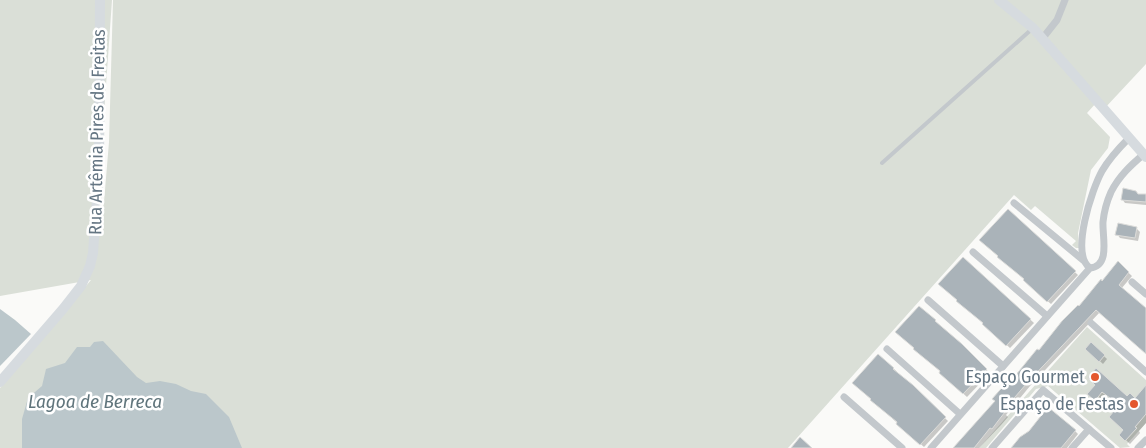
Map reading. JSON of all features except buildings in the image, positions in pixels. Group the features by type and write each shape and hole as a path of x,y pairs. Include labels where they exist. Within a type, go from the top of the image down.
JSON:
{"street":[{"name":"Rua Artêmia Pires de Freitas","path":"0,382 81,286 90,266 93,253 99,172 100,0"},
{"path":"931,448 1090,268 1098,265 1103,257 1103,220 1111,192 1123,173 1145,156 1032,28 998,0"},
{"path":"1042,39 1057,20 1065,0"},
{"path":"1083,260 1083,236 1092,192 1110,158 1129,138"},
{"path":"1014,203 1083,260 1090,268"},
{"path":"973,252 1047,316"},
{"path":"1132,282 1146,294"},
{"path":"928,300 1003,366"},
{"path":"1091,323 1146,372"},
{"path":"887,349 960,414"},
{"path":"992,448 1043,390 1111,448"},
{"path":"844,397 902,448"},
{"path":"1072,448 1089,429"},
{"path":"1138,448 1146,440"}],"lane":[{"path":"882,163 1032,28"}],"shaded area":[{"path":"0,0 112,0 93,271 104,202 109,142 113,0 1146,0 1146,64 1104,109 1097,102 1087,113 1110,137 1108,148 1091,170 1078,233 1079,248 1072,245 1076,241 1035,206 1031,210 1014,195 788,448 0,448 0,388 91,280 0,296"},
{"path":"1087,327 1146,380 1146,423 1127,444 1130,447 1120,448 1048,386 1036,389 986,448 979,448"}],"water":[{"path":"0,309 31,334 0,366"},
{"name":"Lagoa de Berreca","path":"103,341 137,377 146,383 160,381 206,394 229,417 242,448 22,448 22,419 28,398 42,386 46,369 65,363 77,347 90,347 94,342"}],"place":[{"name":"Espaço Gourmet","path":"1095,377"},
{"name":"Espaço de Festas","path":"1134,404"}]}
